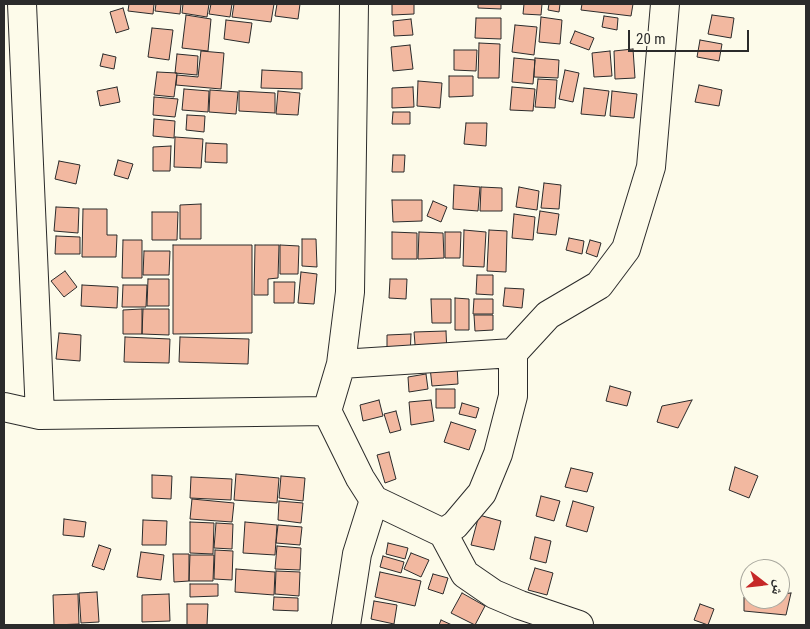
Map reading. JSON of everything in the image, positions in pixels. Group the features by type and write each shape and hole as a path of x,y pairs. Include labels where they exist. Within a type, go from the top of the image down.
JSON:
{"street":[{"path":"22,4 40,415"},
{"path":"354,4 350,292 341,364 327,411 360,478 374,500 443,533 465,574 487,589 520,605 579,625"},
{"path":"443,533 455,526 482,492 498,454 513,396 513,353 548,315 599,285 626,249 651,168 665,4"},
{"path":"341,364 513,353"},
{"path":"4,407 40,415 327,411"},
{"path":"346,625 358,554 374,500"}],"building":[{"path":"129,4 154,4 153,14 128,11"},
{"path":"156,4 181,4 180,14 155,11"},
{"path":"183,4 209,4 207,17 182,13"},
{"path":"211,4 232,4 230,17 209,14"},
{"path":"234,4 274,4 271,22 232,17"},
{"path":"277,4 300,4 298,19 275,16"},
{"path":"392,4 414,4 414,14 392,15"},
{"path":"478,4 501,4 501,9 478,8"},
{"path":"524,4 542,4 541,15 523,14"},
{"path":"549,4 560,4 559,12 548,10"},
{"path":"582,4 633,4 631,16 581,10"},
{"path":"123,8 129,29 116,33 110,12"},
{"path":"186,15 211,19 208,51 182,48"},
{"path":"712,15 734,18 731,38 708,34"},
{"path":"604,16 618,18 617,30 602,27"},
{"path":"541,17 562,20 560,44 539,42"},
{"path":"476,18 501,18 501,39 475,38"},
{"path":"411,19 413,35 394,36 393,21"},
{"path":"226,20 252,23 249,43 224,39"},
{"path":"515,25 537,27 534,55 512,52"},
{"path":"152,28 173,30 169,60 148,57"},
{"path":"575,31 594,38 589,50 570,43"},
{"path":"700,40 722,44 719,61 697,57"},
{"path":"479,43 500,44 499,78 478,78"},
{"path":"410,45 413,69 393,71 391,47"},
{"path":"633,49 635,78 615,79 614,51"},
{"path":"454,50 477,50 476,71 454,70"},
{"path":"201,51 224,53 221,89 176,85 177,75 198,77"},
{"path":"610,51 612,76 594,77 592,53"},
{"path":"103,54 116,57 114,69 100,66"},
{"path":"177,54 198,56 197,75 175,73"},
{"path":"514,58 535,60 533,84 512,82"},
{"path":"535,58 559,60 558,78 534,77"},
{"path":"262,70 302,72 302,89 261,88"},
{"path":"565,70 579,73 573,102 559,99"},
{"path":"157,72 177,73 174,97 154,95"},
{"path":"449,76 473,76 473,96 449,97"},
{"path":"538,79 557,80 555,108 535,107"},
{"path":"418,81 442,83 440,108 417,106"},
{"path":"699,85 722,90 719,106 695,102"},
{"path":"117,87 120,102 100,106 97,91"},
{"path":"413,87 414,107 392,108 392,88"},
{"path":"512,87 535,89 533,111 510,110"},
{"path":"584,88 609,91 605,116 581,114"},
{"path":"184,89 209,91 208,112 182,110"},
{"path":"210,90 238,92 236,114 209,112"},
{"path":"239,91 275,93 275,113 239,111"},
{"path":"278,91 300,93 298,115 276,114"},
{"path":"612,91 637,94 634,118 610,116"},
{"path":"154,97 178,99 175,117 153,115"},
{"path":"393,112 410,112 410,124 392,124"},
{"path":"187,115 205,116 204,132 186,130"},
{"path":"154,119 175,121 174,138 153,136"},
{"path":"466,123 487,123 486,146 464,144"},
{"path":"175,137 203,139 201,168 174,167"},
{"path":"206,143 227,144 227,163 205,162"},
{"path":"171,146 170,171 153,171 153,147"},
{"path":"393,155 405,155 404,172 392,172"},
{"path":"118,160 133,164 128,179 114,175"},
{"path":"59,161 80,165 76,184 55,179"},
{"path":"544,183 561,185 559,209 541,208"},
{"path":"454,185 480,187 478,211 453,209"},
{"path":"481,187 502,188 502,211 480,211"},
{"path":"519,187 539,191 537,210 516,207"},
{"path":"392,200 422,200 422,221 393,222"},
{"path":"433,201 447,207 441,222 427,216"},
{"path":"201,204 201,239 180,239 180,205"},
{"path":"56,207 79,208 78,233 54,231"},
{"path":"83,209 107,209 107,235 117,235 116,257 82,257"},
{"path":"540,211 559,214 556,235 537,233"},
{"path":"152,212 178,212 177,240 152,240"},
{"path":"514,214 535,217 533,240 512,238"},
{"path":"464,230 486,232 484,267 463,266"},
{"path":"489,230 507,231 506,272 487,271"},
{"path":"392,232 417,233 417,259 392,259"},
{"path":"419,232 443,233 444,258 418,259"},
{"path":"445,232 461,232 460,258 445,258"},
{"path":"56,236 80,237 80,254 55,254"},
{"path":"569,238 584,241 582,254 566,250"},
{"path":"302,239 316,239 317,267 302,266"},
{"path":"123,240 142,240 142,278 122,278"},
{"path":"590,240 601,243 597,257 586,253"},
{"path":"173,245 252,245 252,333 173,334"},
{"path":"255,245 279,245 278,278 268,279 268,295 254,295"},
{"path":"280,245 299,246 298,274 280,274"},
{"path":"144,251 170,251 169,275 143,275"},
{"path":"65,271 77,287 64,297 51,281"},
{"path":"301,272 317,274 314,304 298,303"},
{"path":"477,275 493,275 493,295 476,294"},
{"path":"148,279 169,279 169,306 147,306"},
{"path":"390,279 407,279 406,299 389,298"},
{"path":"274,282 295,282 294,303 274,303"},
{"path":"82,285 118,287 117,308 81,306"},
{"path":"123,285 147,285 146,307 122,307"},
{"path":"505,288 524,289 522,308 503,306"},
{"path":"455,298 469,299 469,330 455,330"},
{"path":"431,299 451,299 451,323 432,323"},
{"path":"474,299 493,299 493,314 473,314"},
{"path":"142,309 142,334 123,334 123,310"},
{"path":"143,309 169,309 169,335 142,334"},
{"path":"474,315 493,315 493,330 475,331"},
{"path":"446,331 447,354 416,356 414,332"},
{"path":"59,333 81,335 80,361 56,359"},
{"path":"411,334 410,357 387,357 387,335"},
{"path":"125,337 170,339 169,363 124,362"},
{"path":"180,337 249,339 248,364 179,362"},
{"path":"457,365 458,384 432,386 430,367"},
{"path":"426,374 428,389 409,392 408,377"},
{"path":"610,386 631,392 627,406 606,401"},
{"path":"436,389 455,389 455,408 436,408"},
{"path":"379,400 383,416 363,421 360,405"},
{"path":"431,400 434,421 411,425 409,402"},
{"path":"692,400 678,428 657,422 662,406"},
{"path":"462,403 479,408 476,418 459,414"},
{"path":"396,411 401,430 390,433 384,414"},
{"path":"451,422 476,430 469,450 444,442"},
{"path":"389,452 396,479 385,483 377,455"},
{"path":"735,467 758,476 749,498 729,490"},
{"path":"571,468 593,473 587,492 565,487"},
{"path":"236,474 279,478 277,503 234,500"},
{"path":"152,475 172,476 171,499 152,498"},
{"path":"281,476 305,478 303,501 279,498"},
{"path":"191,477 232,479 231,500 190,498"},
{"path":"541,496 560,501 554,521 536,516"},
{"path":"192,499 234,503 232,522 190,519"},
{"path":"279,501 303,503 301,523 278,520"},
{"path":"573,501 594,507 587,532 566,526"},
{"path":"479,515 501,521 494,550 471,545"},
{"path":"64,519 86,522 84,537 63,535"},
{"path":"143,520 167,521 166,545 142,545"},
{"path":"190,522 214,523 213,554 190,553"},
{"path":"245,522 277,525 275,555 243,553"},
{"path":"216,523 233,524 232,549 214,548"},
{"path":"278,525 302,527 300,545 276,543"},
{"path":"535,537 551,541 546,563 530,559"},
{"path":"388,543 408,548 405,559 386,554"},
{"path":"99,545 111,549 104,570 92,566"},
{"path":"277,546 301,548 300,570 275,569"},
{"path":"215,550 233,551 232,580 214,579"},
{"path":"141,552 164,555 161,580 137,577"},
{"path":"411,553 429,560 421,577 404,569"},
{"path":"173,554 189,554 189,581 174,582"},
{"path":"190,555 214,555 213,581 189,581"},
{"path":"383,556 404,562 401,573 380,567"},
{"path":"535,568 553,573 547,595 528,590"},
{"path":"236,569 275,572 274,595 235,592"},
{"path":"276,571 300,572 299,596 275,594"},
{"path":"380,572 421,581 415,606 375,597"},
{"path":"433,574 448,578 443,594 428,589"},
{"path":"190,584 218,584 218,596 190,597"},
{"path":"97,592 99,622 81,623 79,593"},
{"path":"462,593 485,606 475,625 451,613"},
{"path":"78,594 79,624 54,625 53,595"},
{"path":"169,594 170,621 142,622 142,595"},
{"path":"274,597 298,598 298,611 273,610"},
{"path":"374,601 397,605 394,624 371,619"},
{"path":"187,604 208,604 207,625 187,625"},
{"path":"700,604 714,609 708,625 694,620"},
{"path":"744,609 787,609 786,615 744,611"},
{"path":"441,620 452,625 439,625"}]}
